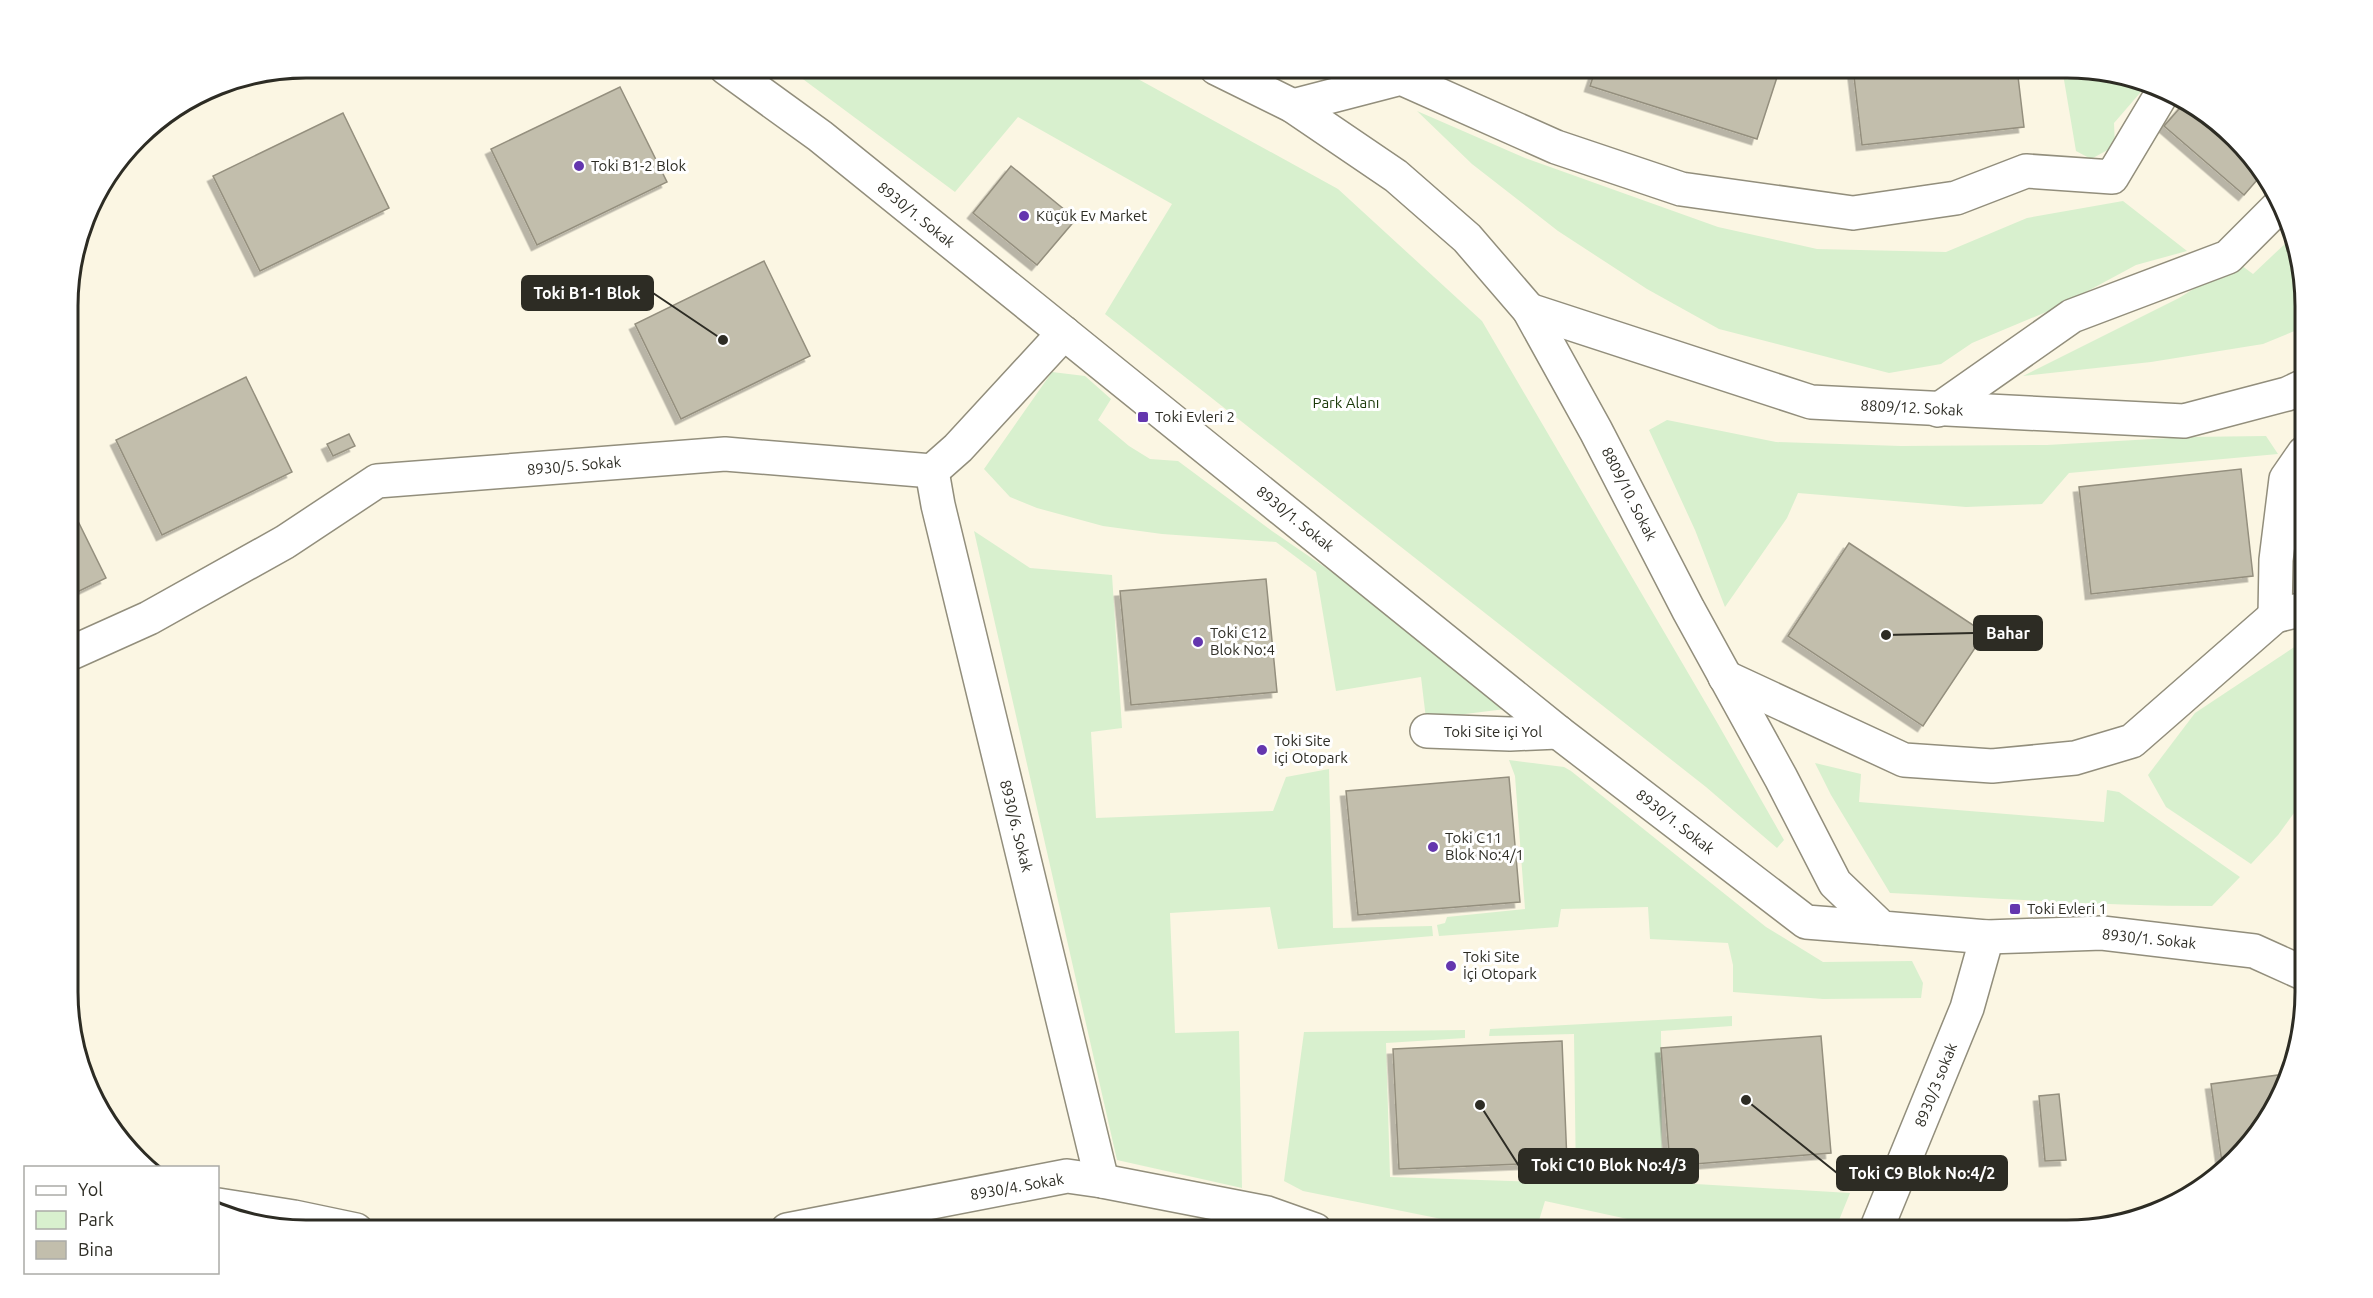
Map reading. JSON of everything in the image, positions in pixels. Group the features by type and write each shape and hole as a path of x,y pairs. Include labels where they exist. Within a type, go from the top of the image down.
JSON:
{"street":[{"name":"8930/1. Sokak","path":"740,78 820,136 1558,732 1806,922 1882,928"},
{"name":"8809/10. Sokak","path":"1236,78 1293,106 1405,184 1467,238 1529,310 1596,430 1835,883 1882,928"},
{"path":"1293,106 1401,78 1556,147 1681,189 1853,213 1956,198 2026,171 2112,177 2159,98"},
{"path":"1938,410 2072,316 2228,257 2274,211"},
{"name":"8809/12. Sokak","path":"1529,310 1811,402 2184,421 2295,390"},
{"path":"932,471 958,448 1064,333"},
{"name":"8930/5. Sokak","path":"78,650 149,618 264,554 377,481 725,454 932,471"},
{"path":"1725,677 1904,760 1992,766 2074,758 2132,741 2290,613 2276,560 2286,479 2295,466"},
{"name":"8930/6. Sokak","path":"932,471 941,517 1102,1181"},
{"name":"Toki Site içi Yol","path":"1427,731 1510,734 1558,732"},
{"path":"1882,928 1987,937"},
{"name":"8930/1. Sokak","path":"1987,937 2102,933 2254,951 2295,969"},
{"name":"8930/3 sokak","path":"1880,1220 1967,1008 1987,937"},
{"name":"8930/4. Sokak","path":"839,1220 1067,1176 1267,1213 1287,1220"},
{"path":"230,1207 308,1220"}],"green space":[{"name":"Park Alanı","path":"801,78 1136,78 1338,189 1482,321 1784,840 1777,848 1706,787 1105,314 1172,204 1018,117 955,192"},
{"path":"2064,78 2111,82 2142,91 2114,123 2115,146 2091,159 2076,151"},
{"path":"1417,111 1525,158 1718,227 1817,249 1946,252 2027,218 2123,201 2187,251 2136,265 2058,307 1972,343 1941,364 1889,373 1719,329 1647,289 1558,231 1472,164"},
{"path":"2286,243 2295,291 2295,331 2263,344 2151,362 2023,376 2179,298 2237,262 2253,274"},
{"path":"1052,372 1085,376 1111,399 1098,420 1129,446 1150,459 1178,461 1272,531 1348,583 1505,709 1426,719 1421,677 1336,691 1316,572 1276,542 1162,534 1103,526 1037,508 1010,497 984,469"},
{"path":"1667,420 1776,442 1901,446 2047,445 2188,437 2266,436 2278,454 2069,473 2042,504 1966,507 1798,493 1787,518 1725,607 1695,530 1649,430"},
{"path":"974,531 1030,568 1112,575 1122,728 1091,732 1096,818 1273,811 1286,777 1329,769 1333,928 1432,926 1433,936 1278,949 1270,907 1170,913 1175,1033 1239,1031 1242,1188 1117,1160"},
{"path":"2295,647 2295,812 2278,835 2251,864 2166,807 2148,775 2195,713"},
{"path":"1509,760 1564,767 1571,771 1766,927 1823,962 1912,961 1923,983 1921,998 1823,999 1733,992 1733,965 1728,943 1650,939 1648,907 1561,909 1558,927 1439,936 1437,925 1445,923 1447,917 1525,909 1515,776"},
{"path":"1815,763 1861,774 1859,802 2104,822 2107,790 2119,792 2240,877 2212,906 2091,903 1890,893 1831,795"},
{"path":"1732,1016 1732,1026 1661,1031 1662,1182 1850,1193 1839,1220 1632,1220 1545,1201 1539,1220 1447,1220 1303,1191 1284,1181 1304,1032 1465,1030 1465,1038 1386,1043 1390,1177 1576,1183 1574,1034 1489,1036 1490,1029"}],"building":[{"path":"1593,78 1777,78 1757,139 1590,86"},
{"path":"1854,78 2018,78 2024,127 1862,145"},
{"name":"Toki B1-2 Blok","path":"620,87 667,182 537,245 491,149"},
{"path":"2181,109 2206,125 2228,145 2257,180 2244,195 2164,126"},
{"path":"343,113 389,208 260,271 213,176"},
{"name":"Küçük Ev Market","path":"1011,166 1076,219 1037,265 973,213"},
{"path":"764,261 810,356 681,419 635,324"},
{"path":"246,377 292,472 162,535 116,440"},
{"path":"349,434 355,446 333,456 327,444"},
{"path":"2241,469 2253,576 2091,594 2079,487"},
{"path":"78,521 106,578 78,592"},
{"path":"1849,543 1985,633 1923,726 1788,636"},
{"name":"Toki C12 Blok No:4","path":"1266,579 1277,692 1131,705 1120,591"},
{"name":"Toki C11 Blok No:4/1","path":"1509,777 1520,902 1358,915 1346,791"},
{"path":"1821,1036 1831,1153 1670,1166 1661,1048"},
{"path":"1562,1041 1567,1162 1399,1169 1393,1049"},
{"path":"2279,1075 2257,1118 2221,1159 2211,1084"},
{"path":"2059,1094 2066,1160 2045,1161 2039,1096"}],"place":[{"name":"Toki B1-2 Blok","path":"579,166"},
{"name":"Küçük Ev Market","path":"1024,216"},
{"name":"Toki B1-1 Blok","path":"723,340"},
{"name":"Toki Evleri 2","path":"1143,417"},
{"name":"Bahar","path":"1886,635"},
{"name":"Toki C12 Blok No:4","path":"1198,642"},
{"name":"Toki Site içi Otopark","path":"1262,750"},
{"name":"Toki C11 Blok No:4/1","path":"1433,847"},
{"name":"Toki Evleri 1","path":"2015,909"},
{"name":"Toki Site İçi Otopark","path":"1451,966"},
{"name":"Toki C9 Blok No:4/2","path":"1746,1100"},
{"name":"Toki C10 Blok No:4/3","path":"1480,1105"}]}
